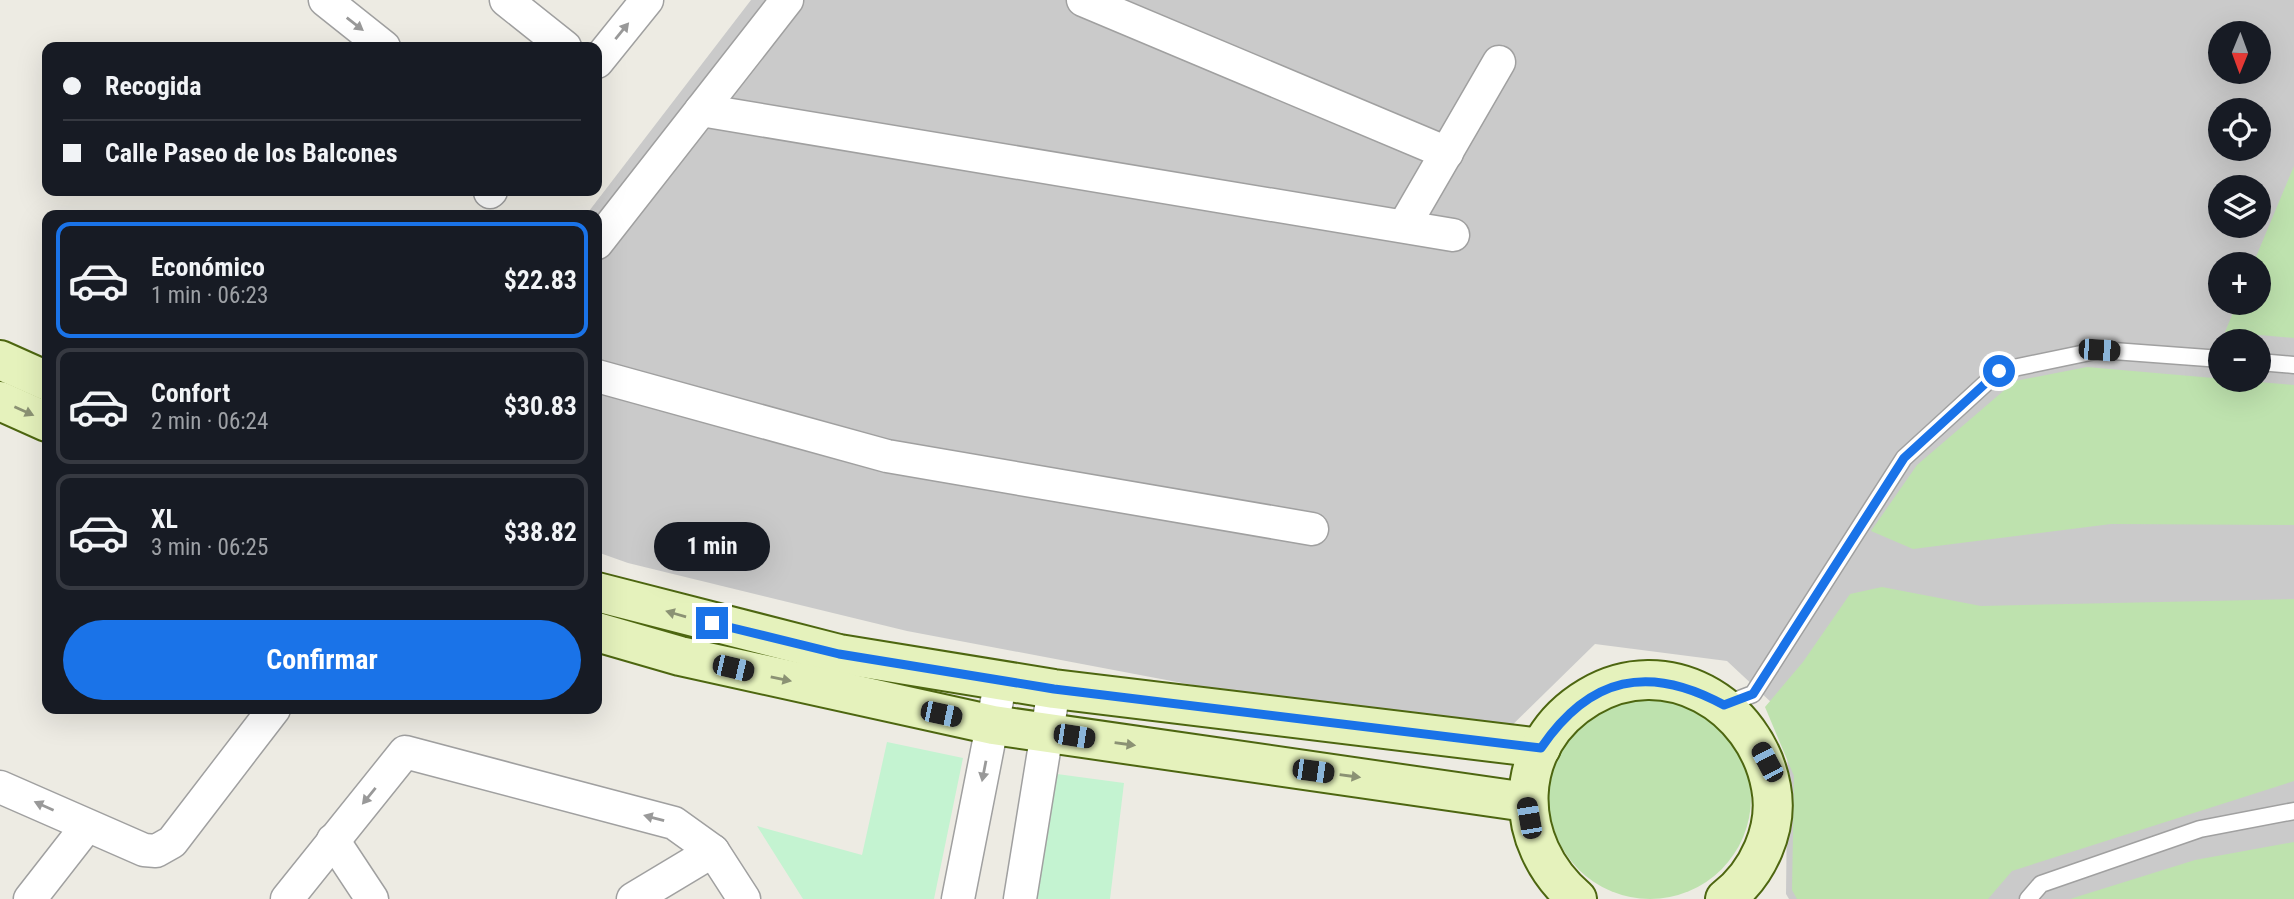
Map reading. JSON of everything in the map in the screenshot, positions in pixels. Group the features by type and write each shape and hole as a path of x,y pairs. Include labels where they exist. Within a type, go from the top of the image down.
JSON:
{"main road":[{"path":"0,360 42,379"},
{"path":"0,401 42,420"},
{"path":"602,593 839,654 1054,689 1541,748"},
{"path":"602,633 680,656 993,725 1526,802"},
{"path":"1577,899 1559,883 1539,853 1526,802 1531,774 1541,748 1561,719 1589,697 1622,684 1658,681 1693,688 1724,705 1750,731 1767,762 1774,798 1769,834 1755,867 1734,896"}],"street":[{"path":"324,0 378,42"},
{"path":"506,0 559,42"},
{"path":"602,56 648,0"},
{"path":"602,237 787,0"},
{"path":"1083,0 1447,153"},
{"path":"1404,226 1499,62"},
{"path":"701,110 1453,234"},
{"path":"602,377 887,456 1312,529"},
{"path":"958,899 1001,680"},
{"path":"1020,899 1054,689"},
{"path":"0,787 144,850 165,847 172,842 270,714"},
{"path":"287,899 405,752 674,823 713,851 744,899"},
{"path":"30,899 87,826"},
{"path":"333,840 372,899"},
{"path":"633,899 713,851"}],"lane":[{"path":"1724,705 1753,694 1904,458 1999,371 2099,350 2208,358"},
{"path":"2271,363 2294,365"},
{"path":"2028,899 2041,884 2200,829 2294,811"}],"shaded area":[{"path":"751,0 2294,0 2294,899 1789,899 1786,894 1788,718 1727,661 1595,644 1495,742 907,631 628,563 602,554 602,210 590,210"}],"green space":[{"path":"2294,166 2294,338 2271,336 2271,329 2226,329 2232,315 2271,315 2271,252 2258,252 2264,238 2271,238 2271,221"},
{"path":"2087,367 2208,378 2208,392 2271,392 2271,383 2294,385 2294,525 2111,524 1913,549 1871,531 1917,465 2015,381"},
{"path":"1882,587 1981,606 2294,599 2294,781 2012,871 1988,899 1797,899 1792,890 1794,776 1765,707 1803,662 1850,594"},
{"path":"1650,697 1689,704 1722,726 1744,759 1751,798 1744,837 1722,870 1689,892 1650,899 1611,892 1578,870 1556,837 1549,798 1556,759 1578,726 1611,704"},
{"path":"887,742 963,758 934,899 803,899 757,826 862,855"},
{"path":"1057,774 1124,783 1110,899 1031,899"},
{"path":"2294,842 2294,899 2070,899 2195,860"}],"route":[{"path":"712,623 839,654 1054,689 1541,748 1561,719 1589,697 1622,684 1658,681 1693,688 1724,705 1753,694 1904,458 1999,371"}]}
